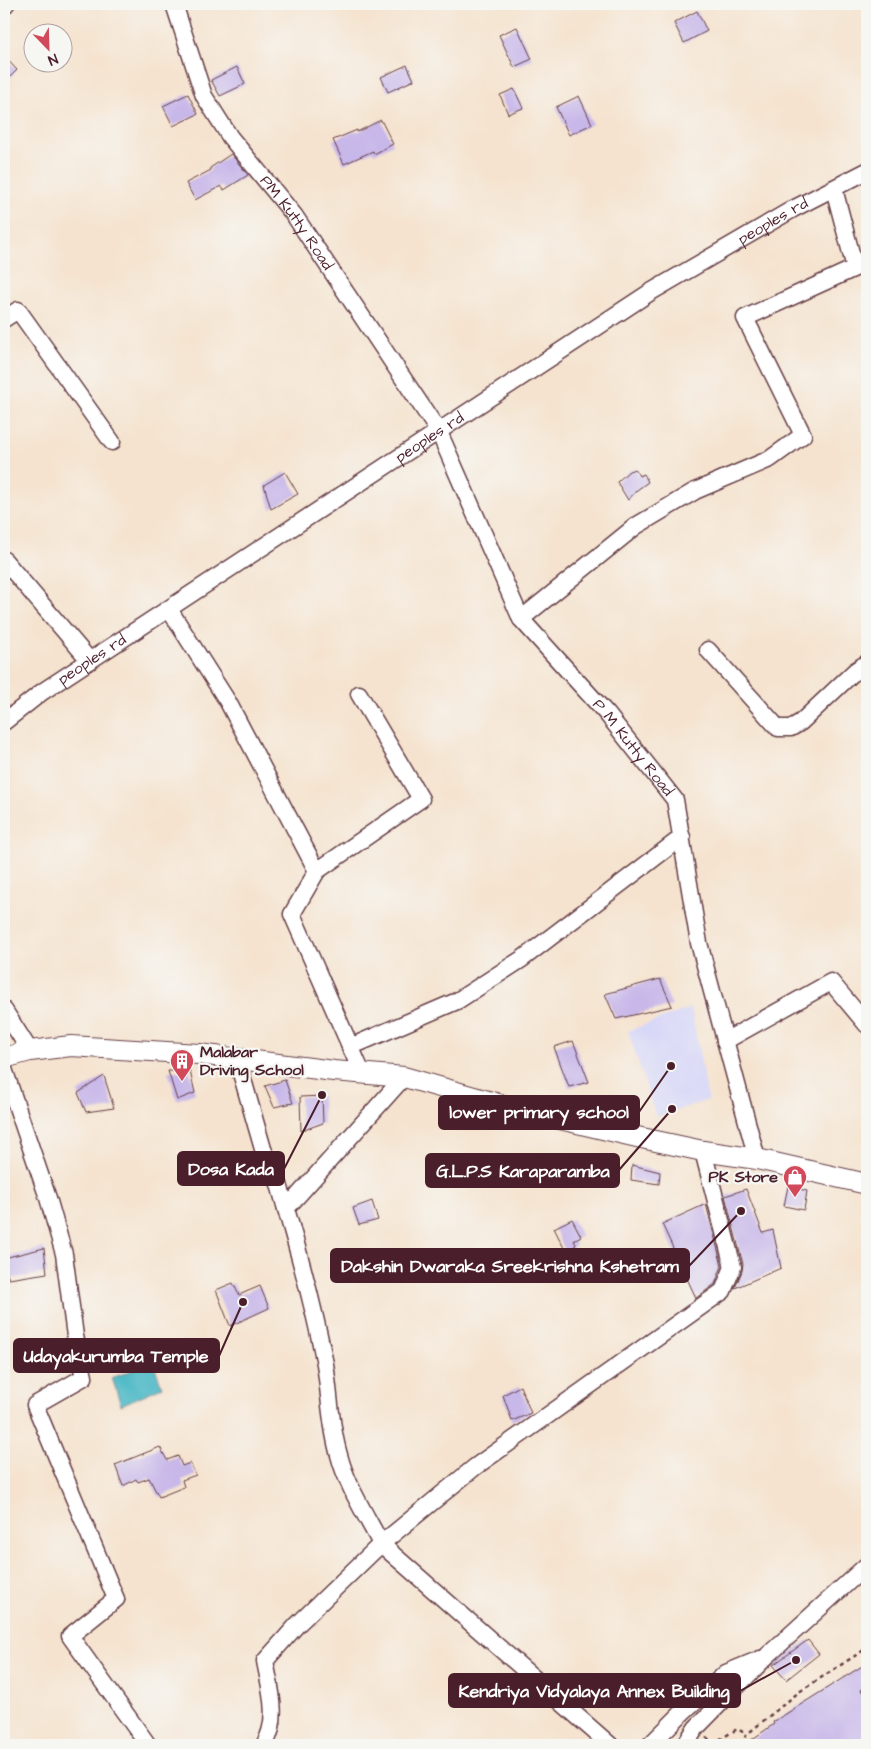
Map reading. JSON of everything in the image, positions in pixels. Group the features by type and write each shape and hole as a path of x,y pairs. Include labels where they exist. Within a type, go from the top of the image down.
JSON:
{"main road":[{"path":"4,1058 30,1051 71,1046 199,1054 404,1077 513,1108 703,1151 757,1159 867,1184"}],"street":[{"name":"PM Kutty Road","path":"174,4 204,96 230,137 294,214 439,432"},
{"name":"peoples rd","path":"4,722 42,692 649,293 793,209 867,172"},
{"path":"521,619 636,526 695,491 770,459 803,435 745,318 856,268 834,188"},
{"path":"4,319 18,310 112,442"},
{"name":"P M Kutty Road","path":"439,432 521,619 607,714 675,800 699,944 757,1159"},
{"path":"4,560 90,661"},
{"path":"169,609 228,702 317,871"},
{"path":"708,650 778,728 791,728 802,722 855,671 867,662"},
{"path":"359,694 421,799 317,871 292,914 362,1073"},
{"path":"350,1047 465,996 522,959 682,837"},
{"path":"724,1041 831,982 867,1025"},
{"path":"4,1010 30,1051"},
{"path":"237,1058 263,1149 279,1184 299,1252 325,1365 331,1420 339,1456 351,1487 381,1544 610,1745"},
{"path":"4,1069 48,1198 64,1254 75,1336 84,1376 35,1404 116,1599 70,1636 148,1745"},
{"path":"286,1209 404,1077"},
{"path":"264,1745 268,1738 273,1706 264,1661 297,1625 381,1544 482,1462 723,1292 732,1267 703,1151"},
{"path":"685,1745 696,1728 767,1656 867,1565"},
{"path":"650,1745 726,1673 767,1656"}],"path":[{"path":"742,1745 747,1734 799,1692 867,1648"},
{"path":"696,1728 714,1743 738,1729 747,1734"}],"shaded area":[{"path":"691,1008 708,1100 656,1117 628,1031"}],"water":[{"path":"153,1362 162,1387 121,1405 112,1378"}],"building":[{"path":"697,11 707,31 684,43 674,23"},
{"path":"517,27 532,59 514,67 499,35"},
{"path":"4,56 17,70 4,83"},
{"path":"407,65 414,80 388,92 381,77"},
{"path":"237,67 245,84 220,96 211,80"},
{"path":"514,89 523,108 508,114 500,95"},
{"path":"188,94 198,114 173,126 163,106"},
{"path":"579,96 592,124 569,135 556,107"},
{"path":"381,120 393,144 374,154 373,151 344,164 333,140 357,130 357,132"},
{"path":"231,154 248,175 224,190 221,186 195,200 186,183 211,170 210,168"},
{"path":"635,469 639,476 644,474 648,482 628,500 617,482 629,471"},
{"path":"285,472 298,494 271,509 264,485"},
{"path":"660,979 672,1006 616,1019 605,994"},
{"path":"573,1041 589,1082 569,1087 554,1047"},
{"name":"Malabar Driving School","path":"168,1071 190,1071 195,1093 177,1100"},
{"path":"104,1076 114,1108 86,1112 78,1093"},
{"path":"285,1080 293,1103 274,1107 265,1086"},
{"path":"322,1096 323,1123 301,1131 300,1097"},
{"path":"632,1165 660,1172 659,1184 631,1180"},
{"name":"PK Store","path":"788,1186 807,1191 804,1210 784,1206"},
{"path":"746,1189 763,1233 773,1230 781,1268 735,1288 743,1264 725,1196"},
{"path":"372,1201 378,1220 359,1225 353,1208"},
{"path":"706,1204 722,1266 715,1284 696,1298 662,1224"},
{"path":"572,1219 581,1236 574,1240 576,1245 566,1252 554,1228"},
{"path":"44,1248 47,1273 9,1279 4,1267 4,1258"},
{"path":"233,1283 239,1295 260,1286 269,1308 230,1326 216,1290"},
{"path":"520,1386 531,1413 512,1421 503,1395"},
{"path":"160,1447 167,1460 178,1456 182,1466 190,1463 196,1475 182,1480 184,1487 159,1497 149,1478 138,1482 136,1479 123,1486 115,1465"},
{"path":"808,1640 819,1654 786,1680 773,1665"},
{"path":"867,1663 867,1686 861,1690 867,1698 867,1745 744,1745 774,1724 773,1722"}],"place":[{"name":"lower primary school","path":"671,1066"},
{"name":"Malabar Driving School","path":"182,1082"},
{"name":"Dosa Kada","path":"322,1095"},
{"name":"G.L.P.S Karaparamba","path":"672,1109"},
{"name":"PK Store","path":"795,1198"},
{"name":"Dakshin Dwaraka Sreekrishna Kshetram","path":"741,1211"},
{"name":"Udayakurumba Temple","path":"243,1302"},
{"name":"Kendriya Vidyalaya Annex Building","path":"796,1660"}]}
